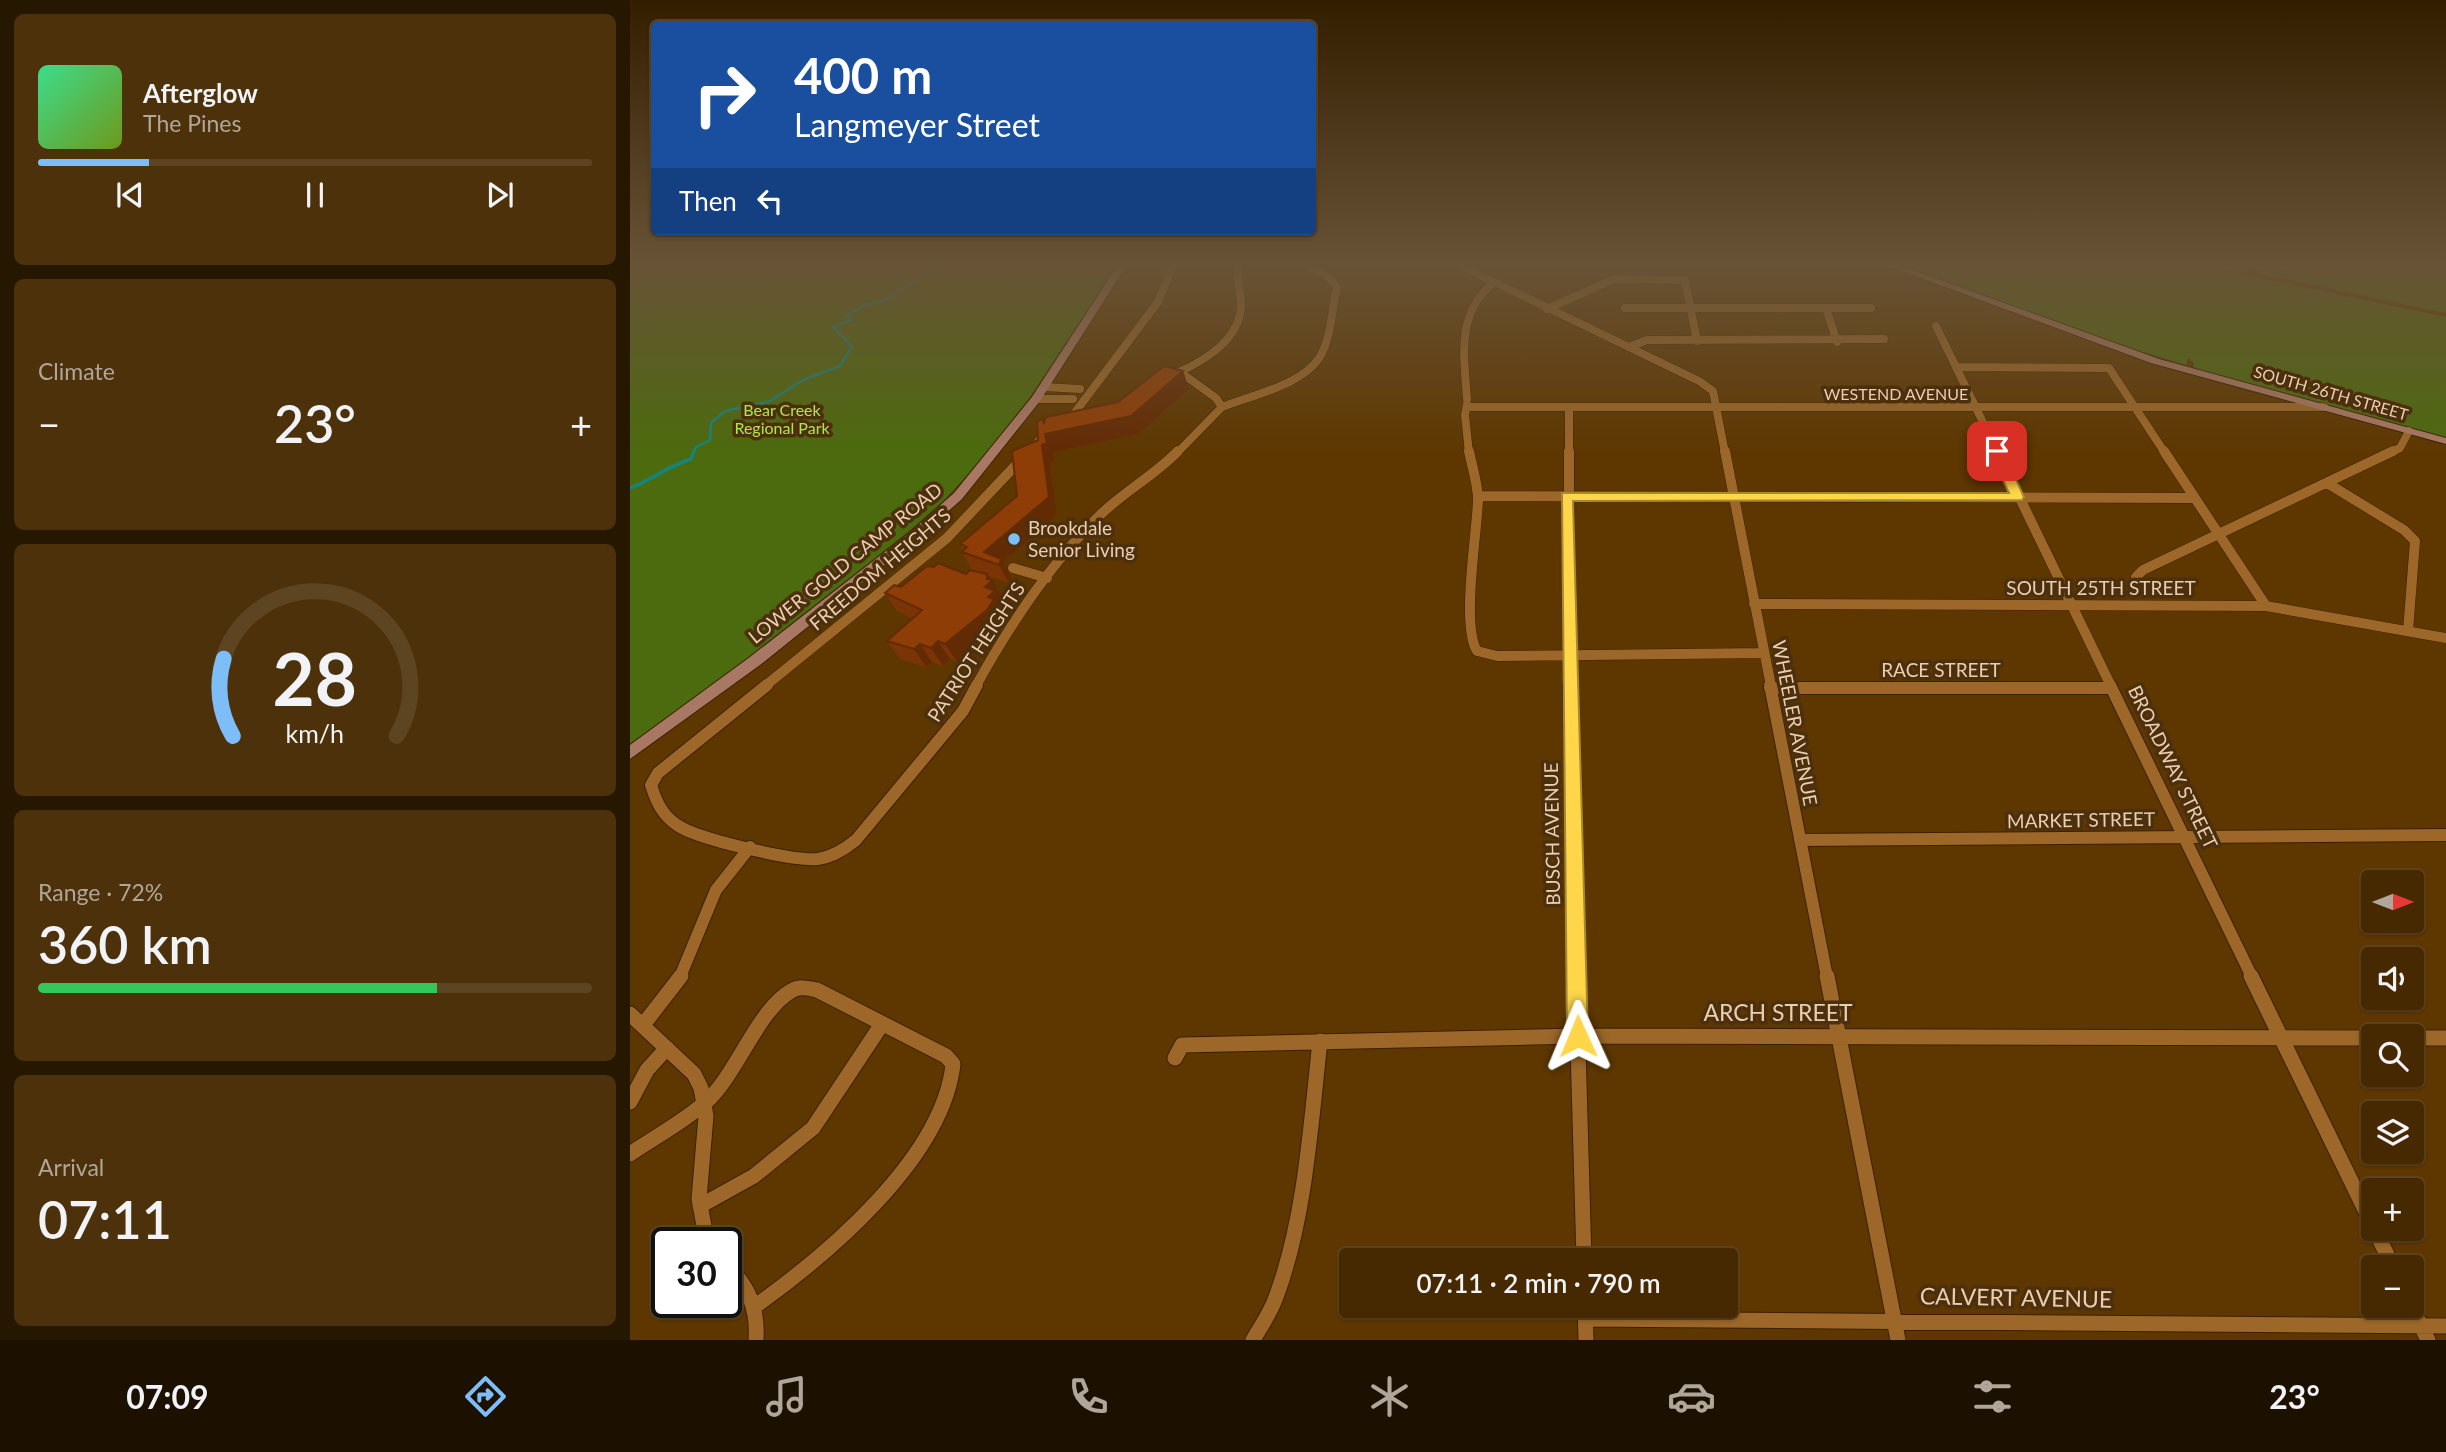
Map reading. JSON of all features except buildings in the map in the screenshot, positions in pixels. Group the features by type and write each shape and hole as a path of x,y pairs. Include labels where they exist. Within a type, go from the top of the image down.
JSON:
{"street":[{"name":"LOWER GOLD CAMP ROAD","path":"630,753 755,661 913,536 984,468 1036,399 1083,328"},
{"name":"FREEDOM HEIGHTS","path":"745,846 699,836 678,827 660,813 651,785 659,773 947,538 1041,435 1076,415 1111,360 1137,328"},
{"path":"1222,407 1216,398 1175,374 1223,344 1236,328"},
{"name":"PATRIOT HEIGHTS","path":"745,846 812,859 844,851 963,711 1005,634 1091,521 1159,471 1222,407 1303,374 1319,360 1327,328"},
{"path":"1464,328 1467,441 1478,496 1470,622 1472,643 1477,651 1497,656 1764,653"},
{"name":"WHEELER AVENUE","path":"1587,328 1709,386 1713,391 1898,1340"},
{"path":"1695,328 1697,340"},
{"path":"1833,328 1837,340"},
{"name":"BROADWAY STREET","path":"1937,328 2361,1200"},
{"name":"SOUTH 26TH STREET","path":"2064,328 2155,360 2446,441"},
{"path":"1629,347 1647,340 1884,339"},
{"path":"1956,367 2109,368 2266,606"},
{"path":"1036,399 1068,399 1076,389 1044,387"},
{"name":"WESTEND AVENUE","path":"1467,403 1717,408 2324,407"},
{"name":"BUSCH AVENUE","path":"1569,407 1568,654 1584,1248"},
{"path":"2136,578 2143,570 2400,448 2409,431"},
{"path":"2328,483 2410,536 2416,545 2408,631"},
{"path":"1478,496 2194,498"},
{"path":"1013,568 1046,578"},
{"name":"SOUTH 25TH STREET","path":"1754,604 2266,606 2446,638"},
{"name":"RACE STREET","path":"1770,688 2111,688"},
{"name":"MARKET STREET","path":"1800,841 2446,835"},
{"path":"643,1025 682,975 716,890 745,846"},
{"path":"630,1151 707,1101 738,1064 780,1000 793,990 817,990 946,1056 953,1064 954,1073 948,1097 922,1142 847,1232 809,1267 754,1307"},
{"path":"630,1014 694,1074 707,1101 700,1206 704,1227"},
{"path":"700,1206 754,1176 813,1128 882,1024"},
{"name":"ARCH STREET","path":"1179,1052 1320,1041 1578,1036 2361,1038"},
{"path":"2424,1038 2446,1038"},
{"path":"1253,1340 1269,1297 1308,1156 1320,1041"},
{"path":"630,1102 647,1070 667,1048"},
{"path":"742,1277 754,1307 756,1340"},
{"name":"CALVERT AVENUE","path":"1738,1316 2425,1333 2446,1326"},
{"path":"1585,1318 1586,1340"}],"green space":[{"name":"Bear Creek Regional Park","path":"630,328 1076,328 1030,397 976,466 934,511 774,640 630,750"},
{"path":"2072,328 2446,328 2446,438 2193,368 2194,363 2188,358 2186,365"}],"waterway":[{"path":"694,451 696,447 710,440 711,423 725,411 768,402 805,379 840,366 852,346 834,328"},
{"path":"630,488 691,459 694,451"}],"place":[{"name":"Brookdale Senior Living","path":"1014,539"}],"route":[{"path":"1578,1036 1568,654 1567,496 2018,497 1997,451"}]}
